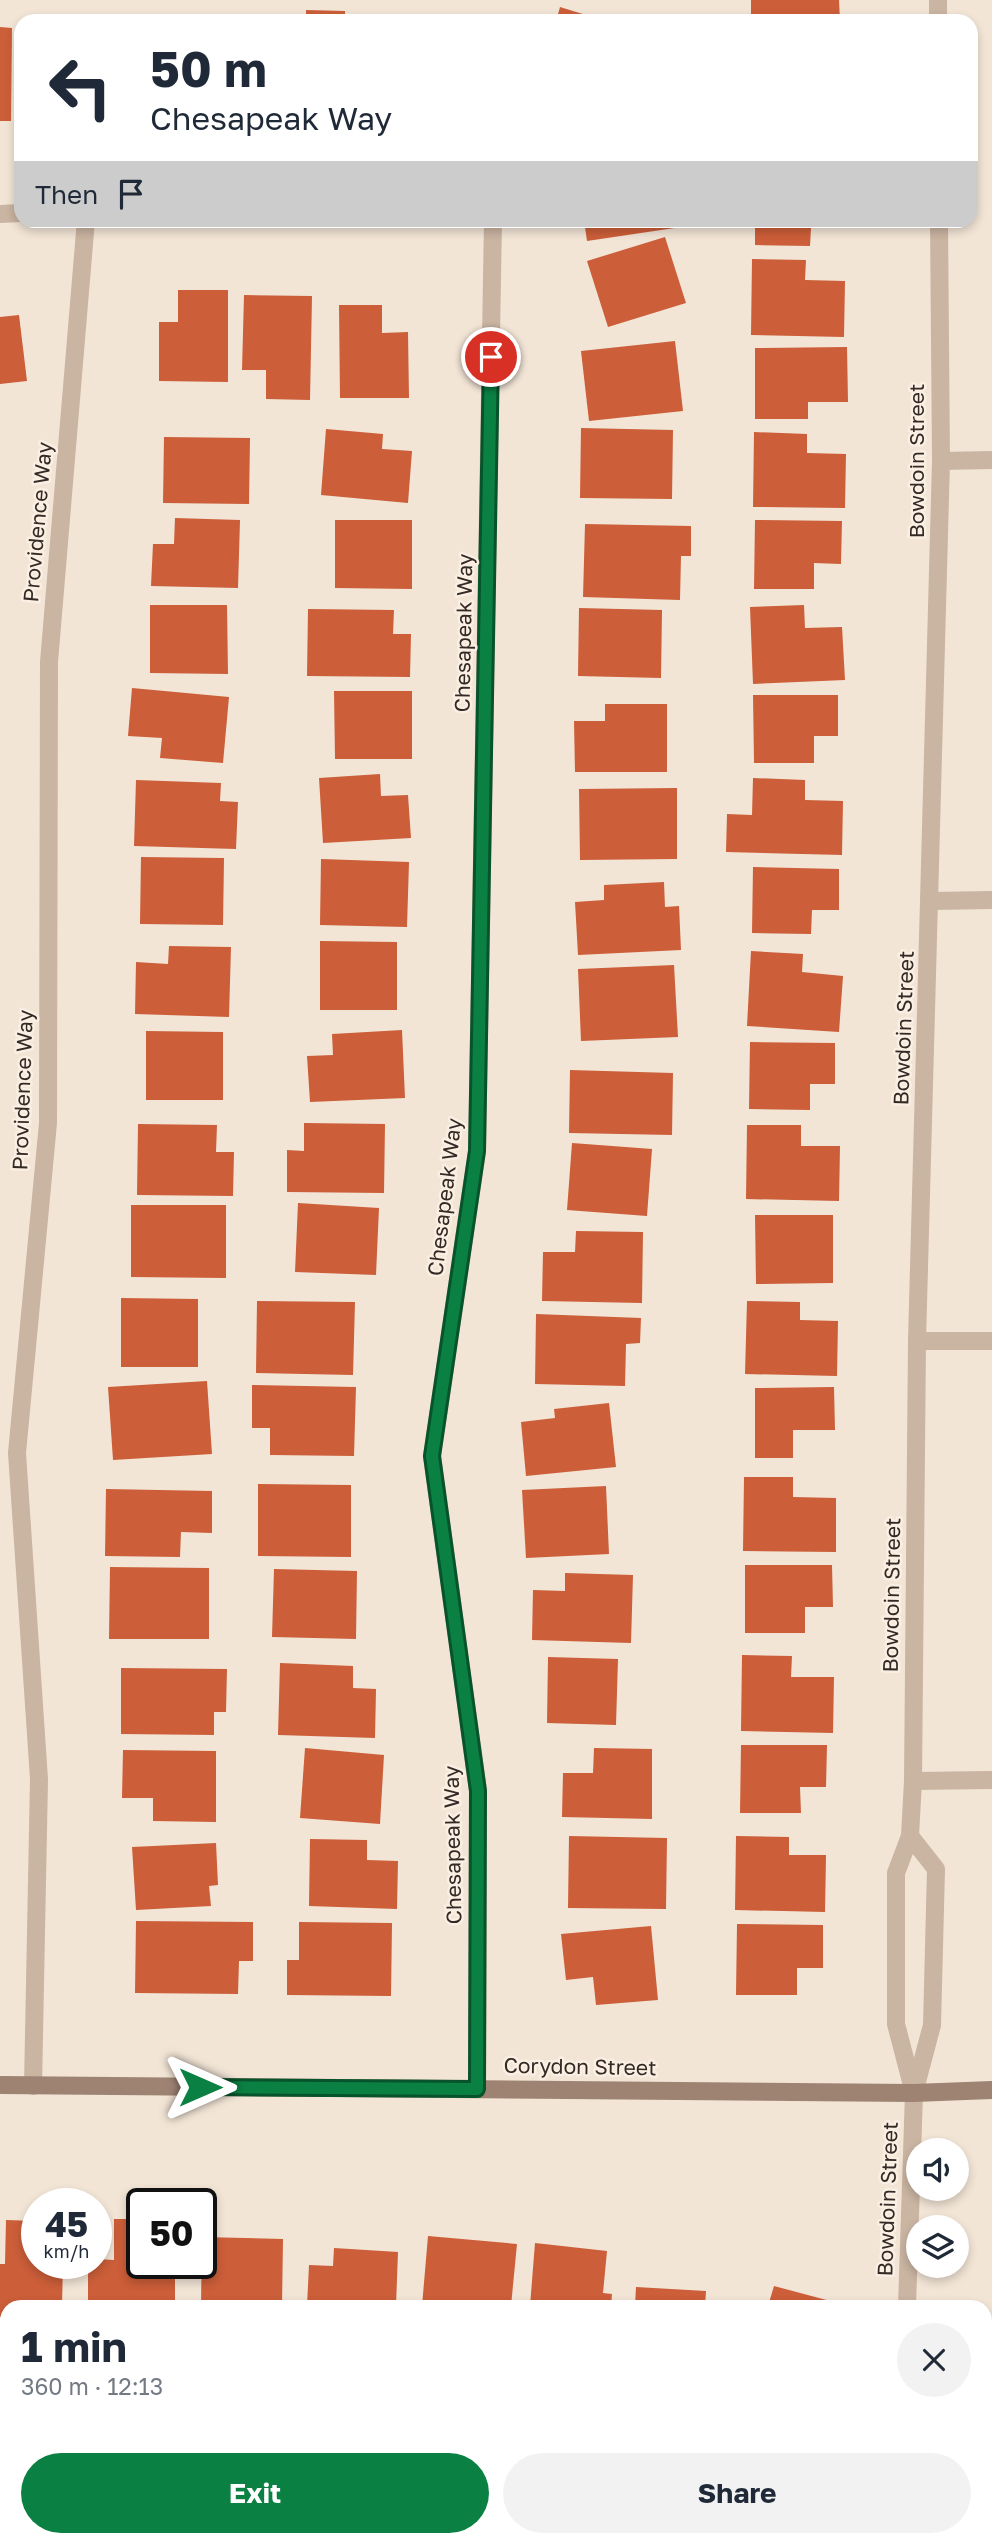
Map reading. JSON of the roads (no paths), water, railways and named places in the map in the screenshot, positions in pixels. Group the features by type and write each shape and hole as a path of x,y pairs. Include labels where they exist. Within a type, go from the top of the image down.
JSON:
{"main road":[{"name":"Corydon Street","path":"0,2085 914,2093 992,2090"}],"street":[{"name":"Providence Way","path":"33,2086 39,1779 17,1453 48,1123 49,662 85,228"},
{"name":"Chesapeak Way","path":"477,2089 478,1791 432,1456 477,1151 493,228"},
{"name":"Bowdoin Street","path":"914,2093 896,2024 897,1873 910,1836 912,1781 917,1341 941,461 939,228"},
{"path":"941,461 992,460"},
{"path":"931,901 992,900"},
{"path":"917,1341 992,1341"},
{"path":"912,1781 992,1780"},
{"name":"Bowdoin Street","path":"907,2300 914,2093 932,2025 936,1869 910,1836"}]}
